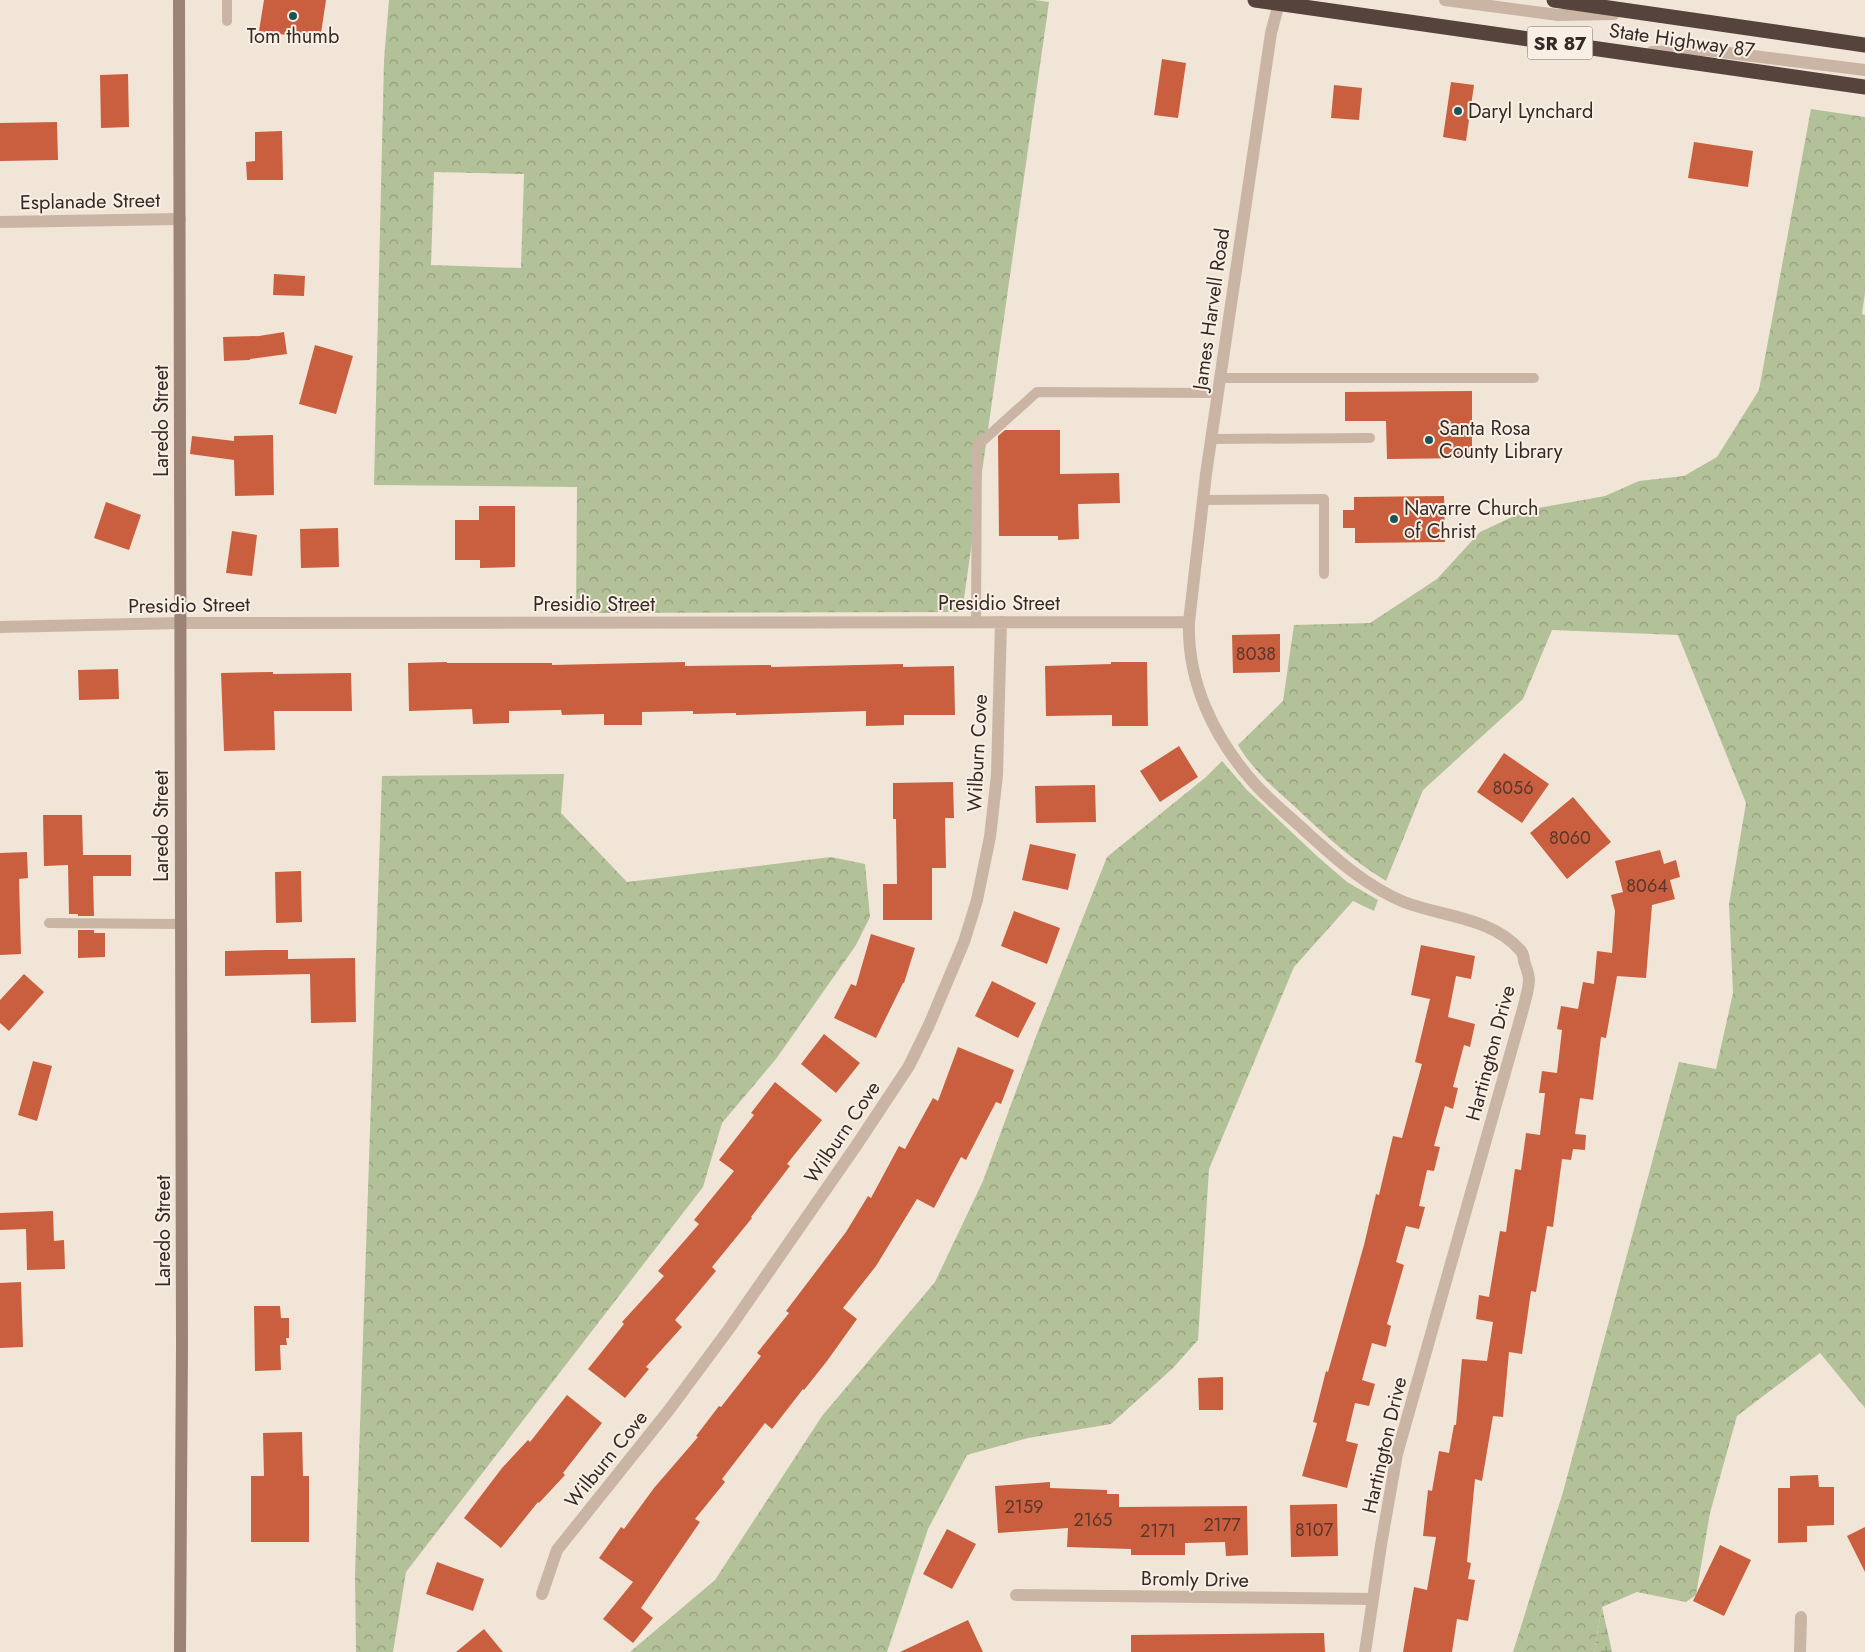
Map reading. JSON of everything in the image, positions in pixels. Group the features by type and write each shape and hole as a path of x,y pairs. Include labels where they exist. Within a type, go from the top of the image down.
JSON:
{"highway":[{"name":"State Highway 87","path":"1255,0 1280,1 1865,87"},
{"name":"SR 87","path":"1554,0 1865,45"}],"street":[{"name":"Laredo Street","path":"179,0 182,1336 180,1652"},
{"path":"1445,0 1558,15 1647,13"},
{"name":"James Harvell Road","path":"1189,622 1202,500 1271,33 1280,1"},
{"path":"1628,53 1705,50 1865,70"},
{"name":"Esplanade Street","path":"0,222 180,219"},
{"name":"Wilburn Cove","path":"542,1594 557,1550 669,1410 729,1329 909,1066 929,1025 964,942 977,900 990,836 997,775 1001,622"},
{"name":"Presidio Street","path":"0,627 180,623 1189,622"},
{"name":"Hartington Drive","path":"1189,622 1188,643 1196,685 1207,712 1231,755 1255,784 1355,875 1403,902 1474,922 1503,934 1522,952 1529,980 1520,1019 1397,1454 1365,1652"},
{"name":"Bromly Drive","path":"1016,1595 1373,1599"},
{"path":"1800,1652 1801,1617"}],"lane":[{"path":"227,0 227,21"},
{"path":"1220,378 1534,378"},
{"path":"976,622 977,446 1037,392 1218,393"},
{"path":"1211,439 1370,438"},
{"path":"1202,500 1324,499 1324,574"},
{"path":"49,924 180,924"}],"green space":[{"path":"389,0 1035,0 1049,2 962,612 576,613 577,487 374,485 384,60","holes":["434,172 524,174 521,268 431,265"]},
{"path":"1811,109 1865,117 1865,293 1862,314 1865,315 1865,1408 1820,1353 1737,1416 1710,1513 1696,1595 1686,1602 1637,1592 1602,1607 1594,1652 1513,1652 1563,1492 1679,1062 1716,1069 1733,993 1729,904 1746,803 1678,635 1552,630 1523,699 1423,790 1386,881 1349,855 1315,826 1263,777 1238,745 1283,701 1294,625 1370,623 1437,579 1480,532 1527,510 1605,496 1639,481 1684,476 1717,457 1759,390"},
{"path":"1222,761 1247,790 1318,857 1347,882 1378,900 1374,911 1353,901 1294,967 1209,1169 1198,1340 1173,1368 1111,1424 1028,1438 967,1455 928,1529 887,1652 630,1652 715,1580 822,1416 935,1282 983,1181 1038,1031 1107,857 1206,777"},
{"path":"564,774 561,813 627,882 831,857 865,864 870,917 856,945 776,1059 722,1123 703,1187 406,1572 393,1652 356,1652 355,1574 382,776"},
{"path":"1602,1607 1612,1652 1594,1652"}],"building":[{"name":"Tom thumb","path":"264,0 326,0 320,40 259,31"},
{"path":"1162,59 1186,63 1178,118 1154,115"},
{"path":"128,74 129,127 101,128 100,75"},
{"name":"Daryl Lynchard","path":"1451,82 1474,85 1466,141 1443,137"},
{"path":"1334,85 1362,88 1359,120 1331,118"},
{"path":"57,122 58,160 0,161 0,123"},
{"path":"282,131 283,180 247,180 246,162 255,161 255,132"},
{"path":"1694,142 1753,151 1748,187 1688,178"},
{"path":"274,274 305,276 304,296 273,295"},
{"path":"284,332 287,354 250,360 224,361 223,337 259,336"},
{"path":"315,345 353,356 336,414 299,404"},
{"name":"Santa Rosa County Library","path":"1472,391 1472,458 1387,459 1386,421 1345,421 1345,392"},
{"path":"1005,430 1060,430 1060,474 1119,473 1120,503 1078,504 1079,539 1058,540 1058,536 999,536 998,436"},
{"path":"273,435 274,495 235,496 234,460 190,454 192,436 234,441 234,436"},
{"name":"Navarre Church of Christ","path":"1444,496 1445,542 1355,543 1355,528 1343,528 1343,510 1354,510 1354,497"},
{"path":"106,502 141,515 129,550 94,538"},
{"path":"479,506 515,506 515,567 480,568 480,560 455,560 455,520 479,520"},
{"path":"338,528 339,567 301,568 300,529"},
{"path":"232,531 257,535 252,576 226,573"},
{"path":"1280,634 1280,672 1233,673 1232,635"},
{"path":"685,662 685,666 771,665 771,667 903,664 903,667 954,666 955,715 904,715 904,725 866,726 866,711 736,715 736,713 693,714 693,711 642,712 642,725 604,725 604,714 562,715 561,710 509,711 509,723 473,724 472,709 409,711 408,663 552,663 552,665"},
{"path":"1111,662 1147,662 1148,726 1112,726 1112,715 1046,716 1045,666 1111,664"},
{"path":"118,669 119,699 79,700 78,670"},
{"path":"273,672 273,674 351,673 352,711 274,711 275,750 224,751 221,673"},
{"path":"1179,746 1198,777 1160,802 1140,771"},
{"path":"1504,753 1549,784 1522,823 1477,792"},
{"path":"953,782 954,818 945,818 946,868 932,868 932,920 883,920 883,884 897,884 896,819 893,819 893,783"},
{"path":"1095,785 1096,822 1036,823 1035,786"},
{"path":"1573,797 1611,842 1567,879 1530,833"},
{"path":"43,815 82,815 83,855 131,855 131,876 93,876 94,916 69,914 68,865 44,866"},
{"path":"1030,844 1076,854 1068,890 1022,880"},
{"path":"1660,850 1664,864 1676,860 1680,877 1670,880 1675,899 1652,905 1646,978 1617,976 1606,1038 1601,1037 1593,1100 1580,1098 1575,1134 1586,1135 1585,1150 1573,1149 1571,1160 1562,1159 1553,1227 1547,1226 1536,1292 1531,1291 1522,1354 1509,1352 1503,1417 1493,1416 1482,1481 1475,1479 1467,1562 1471,1563 1468,1579 1475,1580 1468,1621 1457,1619 1452,1652 1403,1652 1414,1587 1427,1590 1436,1537 1423,1536 1428,1490 1432,1491 1439,1451 1449,1453 1454,1425 1456,1425 1462,1359 1487,1361 1493,1322 1476,1319 1479,1295 1489,1297 1500,1231 1506,1232 1515,1169 1521,1170 1526,1133 1540,1135 1545,1093 1539,1093 1542,1071 1557,1073 1562,1030 1557,1029 1561,1006 1578,1009 1583,982 1594,984 1597,951 1612,953 1615,911 1611,895 1623,892 1615,861"},
{"path":"27,852 28,878 19,879 21,954 0,955 0,853"},
{"path":"301,871 302,922 276,923 275,872"},
{"path":"1014,911 1060,928 1047,964 1001,946"},
{"path":"78,930 94,930 94,933 105,933 105,957 78,958"},
{"path":"871,934 915,948 904,983 876,1038 834,1018 851,984 856,986"},
{"path":"1421,945 1475,956 1471,979 1456,976 1448,1017 1475,1024 1470,1047 1464,1045 1453,1087 1458,1088 1453,1109 1445,1106 1434,1146 1440,1147 1434,1171 1427,1170 1419,1206 1425,1207 1419,1229 1406,1226 1396,1262 1404,1265 1387,1324 1391,1326 1386,1347 1372,1343 1362,1380 1375,1384 1369,1406 1355,1403 1346,1441 1358,1444 1347,1488 1302,1476 1317,1423 1313,1422 1326,1371 1328,1372 1364,1245 1376,1194 1379,1195 1393,1136 1402,1138 1422,1064 1415,1062 1430,999 1411,995"},
{"path":"288,950 288,959 355,958 356,1022 311,1023 310,974 225,976 225,951"},
{"path":"24,974 44,992 9,1031 0,1023 0,1000"},
{"path":"992,981 1036,1003 1018,1038 975,1016"},
{"path":"824,1034 860,1063 836,1093 801,1064"},
{"path":"958,1047 1014,1070 1001,1104 996,1102 966,1160 961,1157 934,1208 917,1199 876,1266 843,1308 857,1319 827,1361 772,1429 765,1423 722,1479 725,1482 695,1519 700,1522 641,1608 653,1618 633,1643 603,1619 633,1582 599,1558 621,1527 624,1529 654,1488 698,1437 696,1436 719,1406 721,1407 761,1356 757,1353 789,1313 786,1311 846,1232 868,1196 871,1198 899,1146 905,1149 933,1098 938,1101"},
{"path":"33,1061 52,1066 37,1121 18,1115"},
{"path":"775,1082 822,1120 787,1164 790,1166 752,1218 712,1267 716,1271 675,1320 682,1327 646,1367 649,1369 625,1398 588,1369 624,1324 622,1322 664,1276 658,1271 699,1224 694,1220 734,1171 719,1160 754,1115 751,1113"},
{"path":"53,1211 54,1241 64,1240 65,1269 27,1270 26,1229 0,1230 0,1213"},
{"path":"21,1282 23,1347 0,1348 0,1283"},
{"path":"254,1306 280,1306 281,1318 289,1318 289,1338 286,1338 287,1345 280,1345 281,1370 255,1371"},
{"path":"1223,1377 1223,1410 1199,1410 1198,1378"},
{"path":"567,1395 602,1423 563,1473 565,1475 538,1502 501,1548 464,1518 502,1468 528,1440 530,1442"},
{"path":"302,1432 303,1476 309,1476 309,1542 251,1542 251,1476 264,1476 263,1433"},
{"path":"1818,1475 1819,1487 1834,1487 1834,1525 1807,1526 1807,1542 1778,1543 1778,1488 1790,1488 1790,1476"},
{"path":"1050,1482 1050,1488 1107,1490 1107,1494 1119,1494 1119,1507 1247,1506 1248,1555 1226,1556 1225,1542 1185,1543 1185,1555 1131,1555 1131,1549 1067,1547 1068,1528 998,1533 995,1486"},
{"path":"1337,1504 1338,1556 1291,1557 1290,1505"},
{"path":"1865,1527 1865,1572 1847,1536"},
{"path":"947,1529 976,1544 952,1589 923,1574"},
{"path":"1720,1545 1751,1560 1724,1616 1693,1601"},
{"path":"437,1562 484,1579 473,1611 426,1594"},
{"path":"968,1620 983,1652 900,1652"},
{"path":"484,1629 503,1652 456,1652"},
{"path":"1324,1633 1325,1652 1131,1652 1131,1635"}],"place":[{"name":"Tom thumb","path":"293,16"},
{"name":"Daryl Lynchard","path":"1458,111"},
{"name":"Santa Rosa County Library","path":"1429,440"},
{"name":"Navarre Church of Christ","path":"1394,519"}]}
